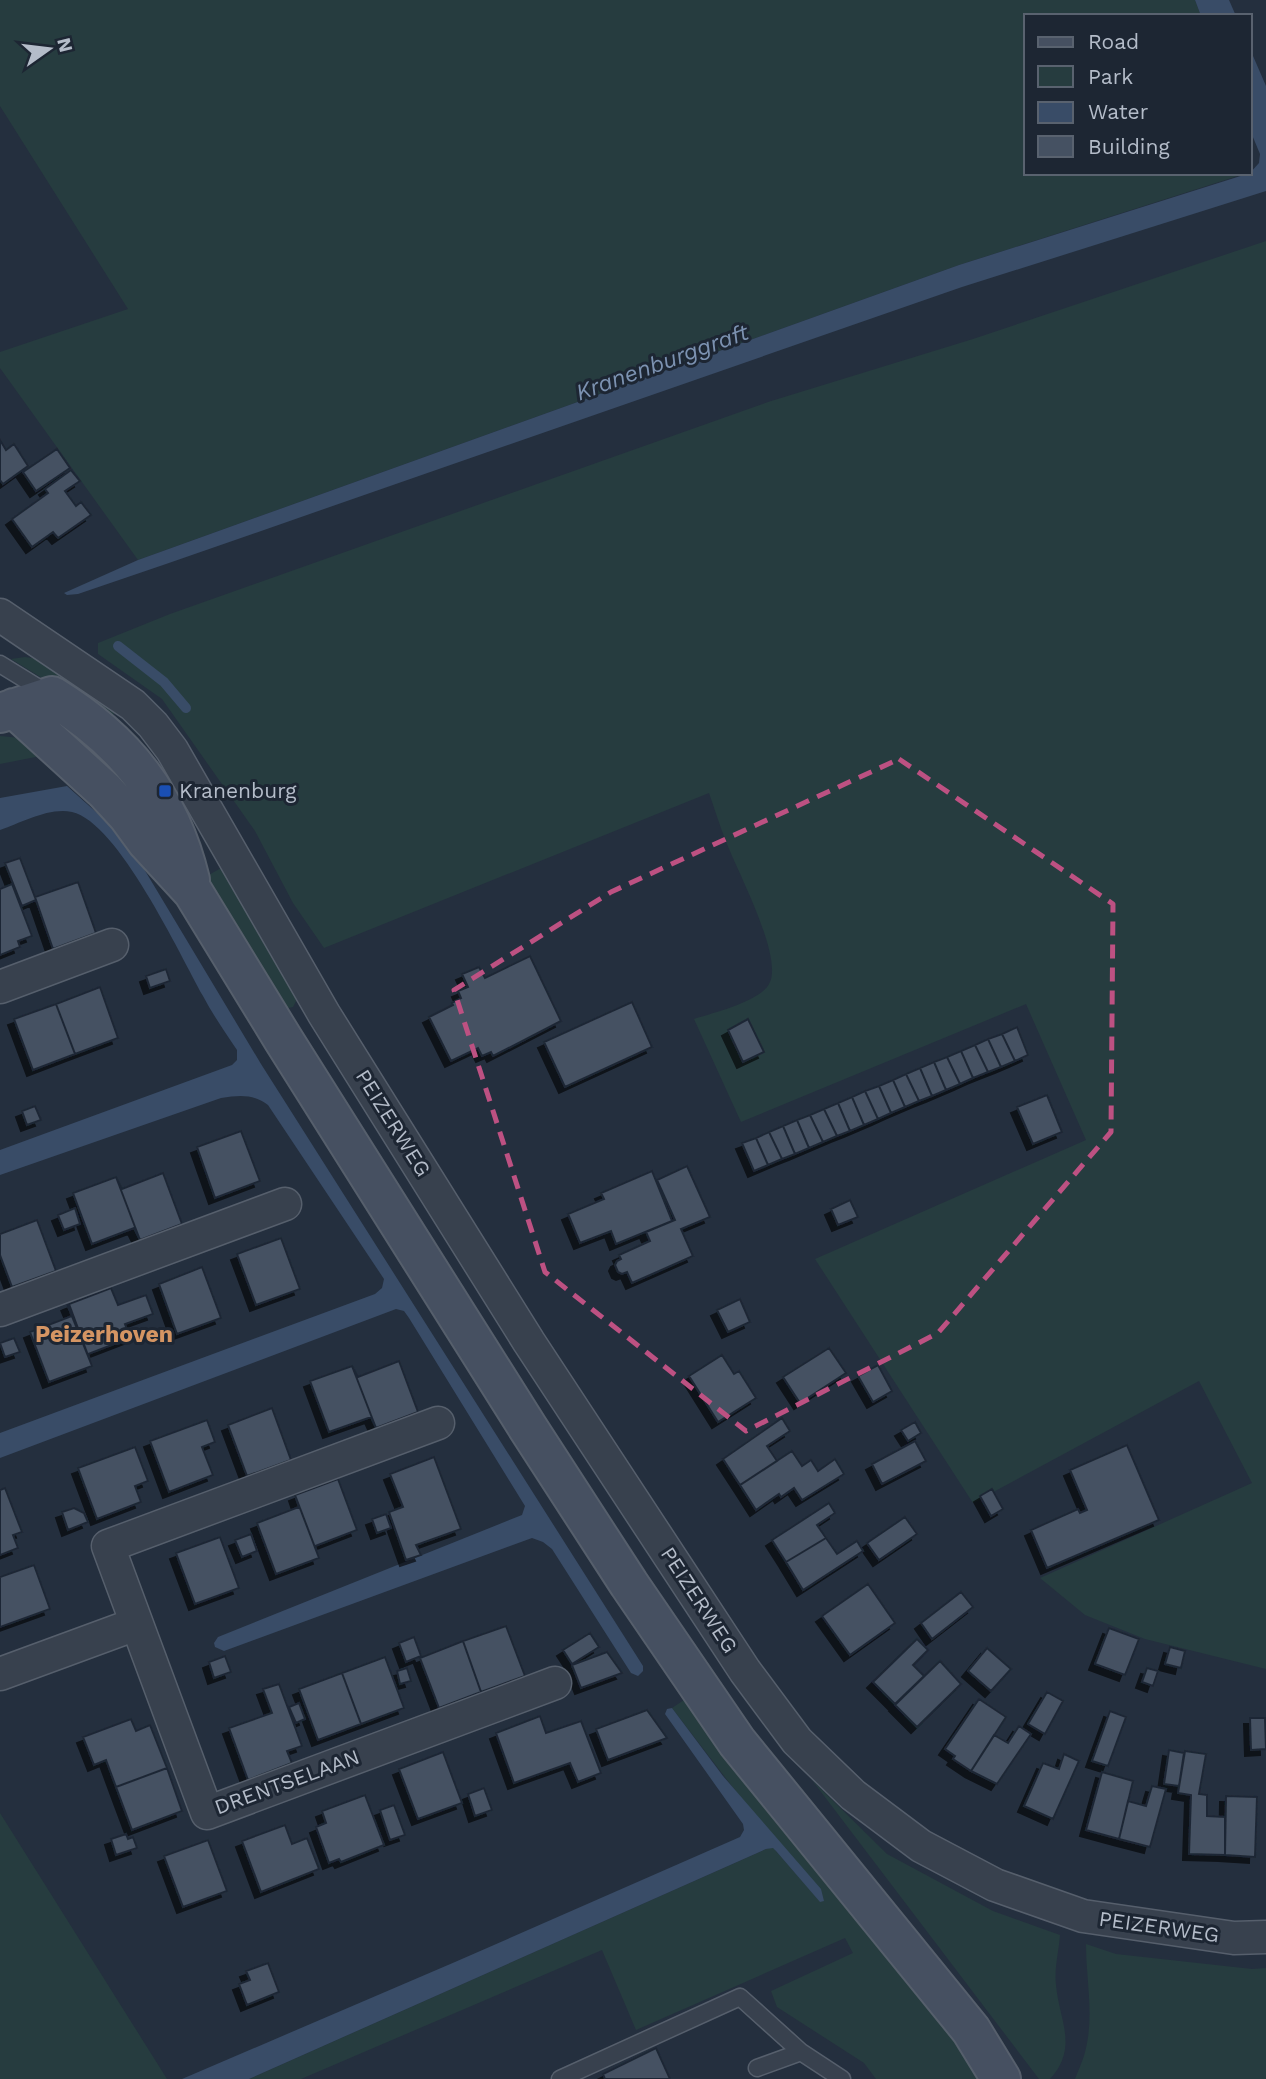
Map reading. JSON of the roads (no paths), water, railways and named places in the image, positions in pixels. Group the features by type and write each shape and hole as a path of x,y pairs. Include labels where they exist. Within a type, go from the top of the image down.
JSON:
{"street":[{"name":"PEIZERWEG","path":"0,615 133,705 172,750 324,1014 529,1342 746,1671 797,1741 853,1795 921,1846 995,1885 1083,1916 1234,1938 1266,1937"},
{"path":"5,706 52,696 107,735 141,774 168,817 184,853 193,892"},
{"path":"5,706 105,791 193,892 536,1439 703,1694 737,1742 971,2030 1024,2079"},
{"path":"0,987 112,945"},
{"path":"283,1039 324,1014"},
{"path":"0,1310 285,1204"},
{"name":"DRENTSELAAN","path":"438,1423 108,1546 207,1813 555,1684"},
{"path":"0,1674 136,1624"},
{"path":"971,2030 1000,2079"}],"lane":[{"path":"0,664 52,696"},
{"path":"560,2079 740,1997 801,2052 842,2079"},
{"path":"757,2068 801,2052"}],"water":[{"path":"1195,0 1229,0 1235,14 1200,14"},
{"path":"1252,54 1266,86 1266,191 962,287 78,594 64,593 138,560 959,265 1244,175 1252,175 1252,171 1259,163 1260,154 1252,135"},
{"path":"67,786 106,821 135,854 261,1064 643,1666 643,1671 638,1676 631,1673 552,1549 532,1538 224,1651 215,1647 214,1643 218,1637 522,1515 525,1506 404,1311 396,1309 0,1458 0,1433 375,1294 382,1288 384,1279 268,1105 252,1097 221,1098 0,1175 0,1150 232,1065 237,1060 237,1050 207,1003 164,922 109,839 90,821 72,812 63,811 35,817 0,830 0,798"},
{"path":"672,1708 723,1776 821,1889 824,1901 820,1902 773,1848 766,1849 249,2079 182,2079 740,1837 744,1830 743,1824 665,1714 667,1709"}],"waterway":[{"name":"Kranenburggraft","path":"118,646 164,682 186,708"}],"place":[{"name":"Kranenburg","path":"165,791"}],"district":[{"name":"Peizerhoven","path":"104,1334"}]}
